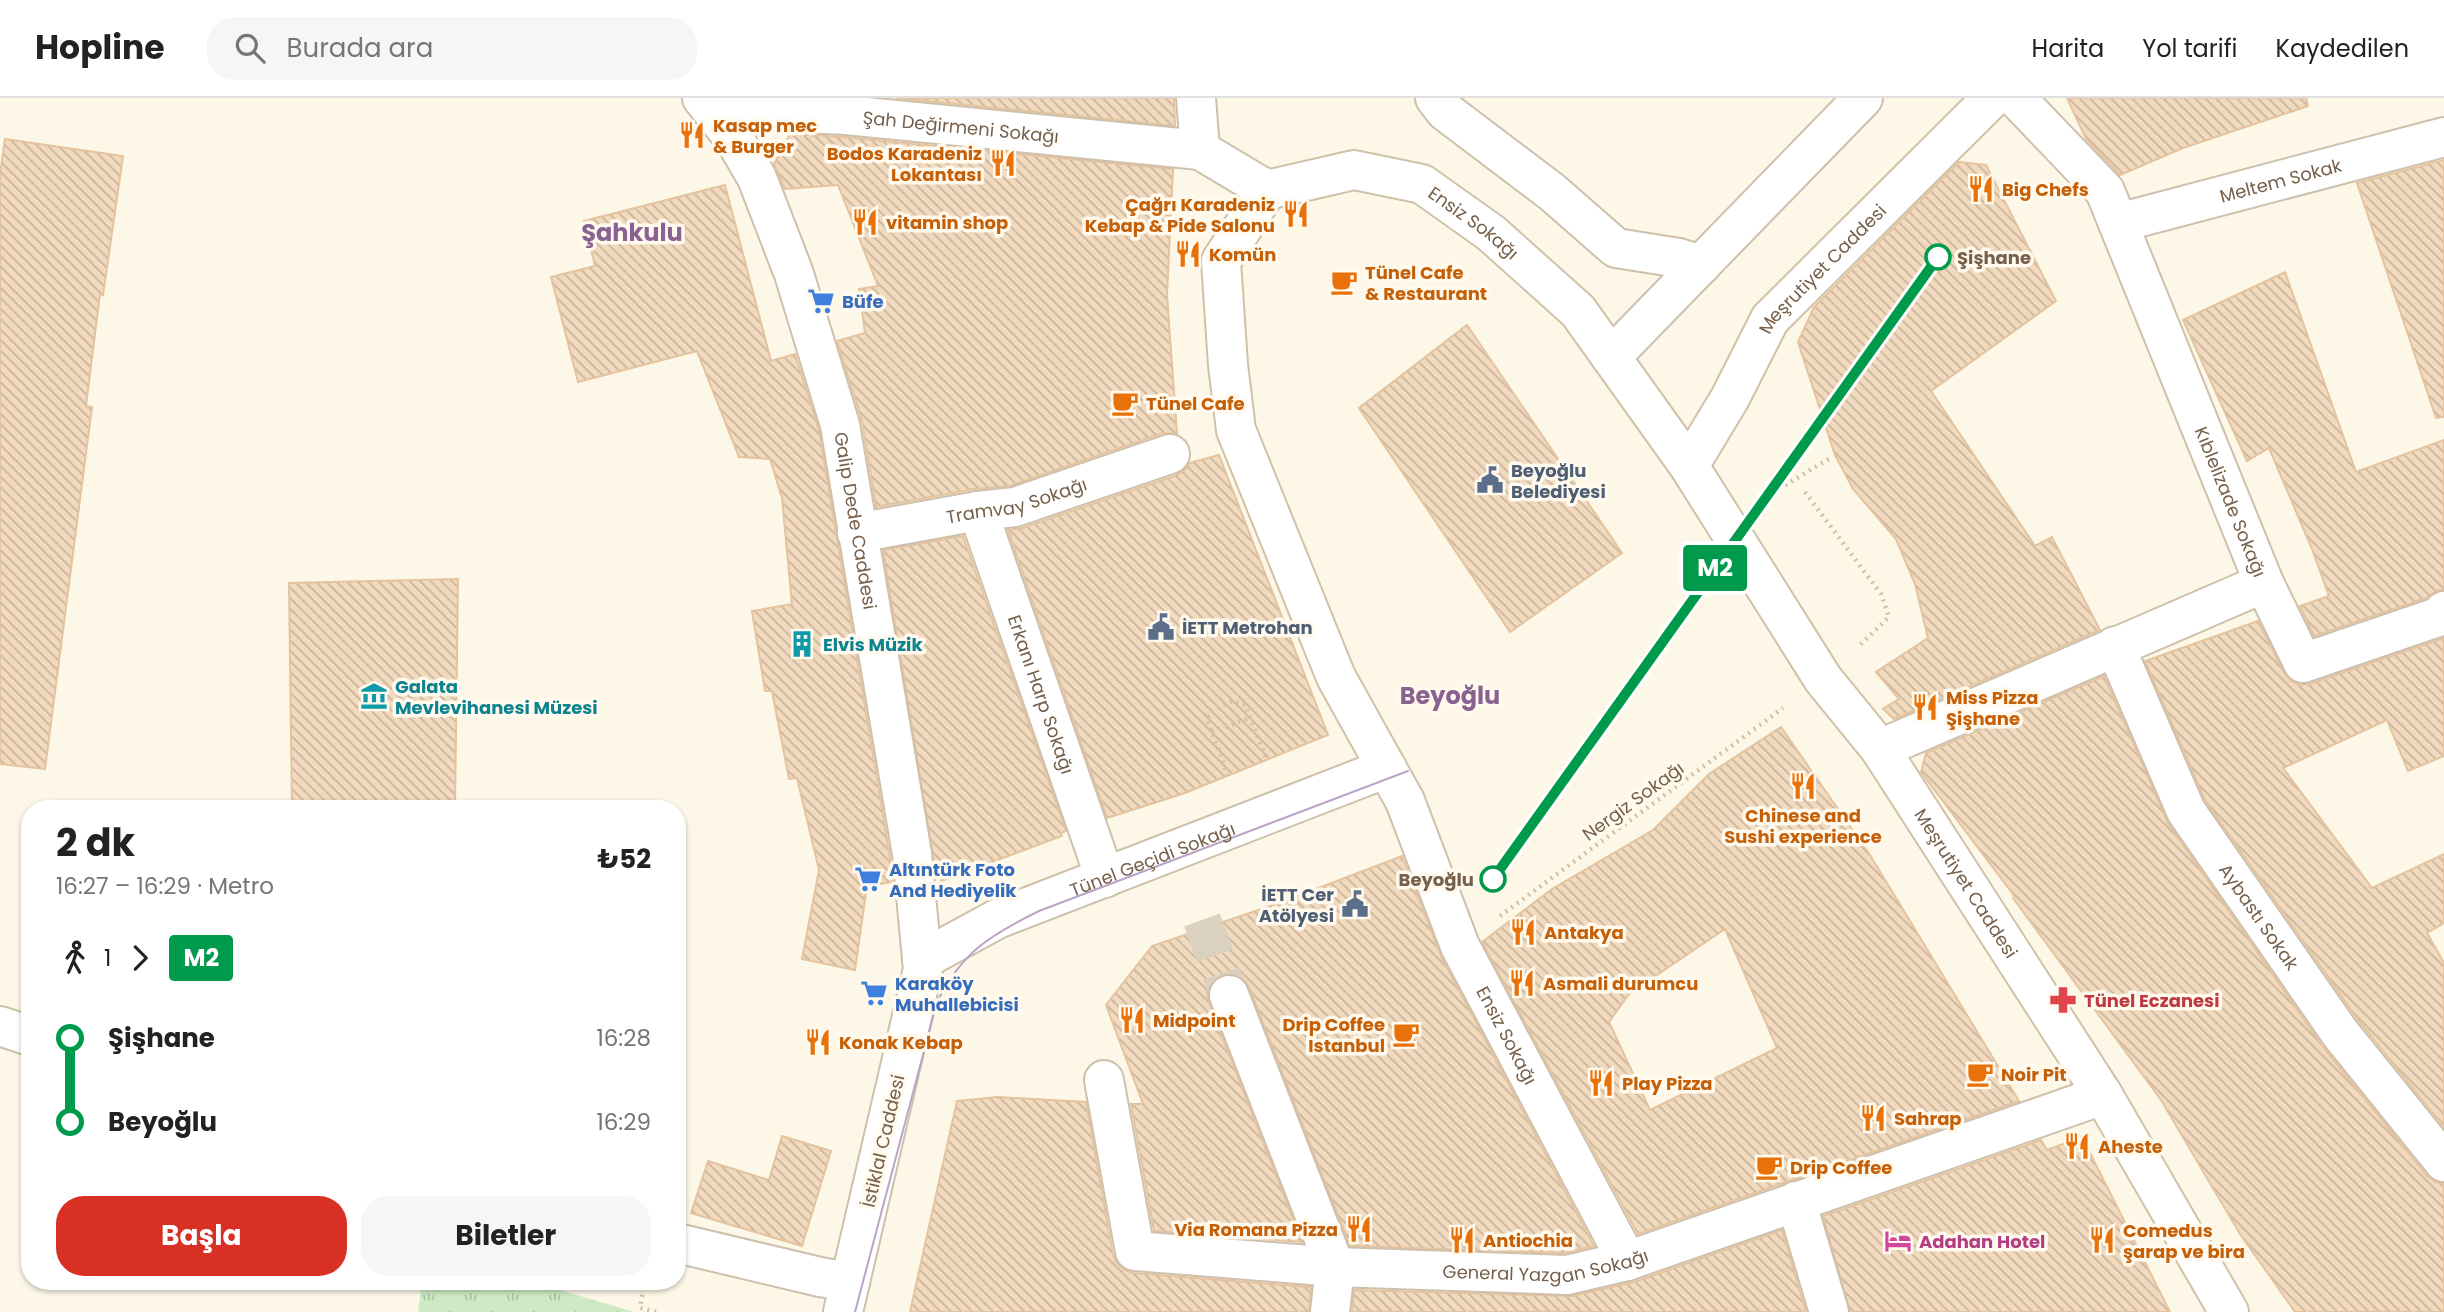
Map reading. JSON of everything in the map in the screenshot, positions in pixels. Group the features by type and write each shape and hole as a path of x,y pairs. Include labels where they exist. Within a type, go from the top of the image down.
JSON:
{"street":[{"name":"Galip Dede Caddesi","path":"702,98 735,139 757,178 794,274 840,425 912,855 923,964"},
{"name":"Şah Değirmeni Sokağı","path":"722,98 756,111 846,106 1200,150"},
{"path":"1196,98 1200,150 1267,190"},
{"path":"1611,356 1863,98"},
{"name":"Meşrutiyet Caddesi","path":"1689,466 1730,398 1770,318 1992,98"},
{"name":"Kıblelizade Sokağı","path":"1880,749 2264,583 2105,191 2016,98"},
{"path":"1440,104 1552,192 1616,248 1679,258 1701,265"},
{"name":"Meltem Sokak","path":"2118,223 2444,137"},
{"name":"Ensiz Sokağı","path":"1578,311 1491,233 1422,184 1354,170 1267,190 1221,261 1228,365 1236,430 1336,677 1405,801 1460,946 1627,1261"},
{"name":"Meşrutiyet Caddesi","path":"1578,311 1689,466 1823,679 1880,749 2103,1094 2229,1312"},
{"name":"Tramvay Sokağı","path":"857,533 1015,507 1170,454"},
{"name":"Erkanı Harp Sokağı","path":"978,511 1105,878"},
{"path":"2264,583 2303,663 2438,617 2444,611"},
{"name":"Aybastı Sokak","path":"2115,646 2186,811 2340,1033 2444,1162"},
{"name":"Tünel Geçidi Sokağı","path":"923,964 997,919 1387,768"},
{"name":"İstiklal Caddesi","path":"847,1297 923,964"},
{"path":"1229,995 1335,1267 1330,1312"},
{"path":"0,1026 21,1033"},
{"name":"General Yazgan Sokağı","path":"1104,1080 1135,1251 1335,1267 1567,1275 1627,1261 2103,1094"},
{"path":"1796,1202 1829,1312"},
{"path":"686,1245 820,1277 847,1297"}],"path":[{"path":"1724,522 1832,457"},
{"name":"Nergiz Sokağı","path":"1460,946 1823,679 1889,617 1881,594 1805,492"},
{"path":"1228,776 1207,719 1211,710 1233,701 1245,705 1267,760"},
{"path":"1212,732 1250,718"},
{"path":"643,1290 640,1308 657,1312"}],"green space":[{"path":"421,1290 559,1290 634,1312 418,1312"}],"building":[{"path":"896,98 1174,98 1175,126"},
{"path":"2067,98 2306,98 2308,106 2183,148 2120,175 2086,139"},
{"path":"790,134 1173,169 1167,295 1177,434 1163,433 1010,486 974,489 876,507 862,421 837,341 865,333 859,289 878,286 838,185 785,189 774,164"},
{"path":"5,139 123,156 103,295 100,294 86,406 92,407 45,769 0,764 0,174"},
{"path":"2444,160 2444,417 2436,418 2357,183"},
{"path":"1959,162 1986,165 2056,301 1931,391 2035,546 2052,537 2100,630 1894,719 1883,709 1899,699 1876,672 1928,638 1915,584 1896,539 1853,489 1835,455 1798,342 1814,307"},
{"path":"725,185 771,361 795,354 819,430 890,857 893,882 867,886 855,970 802,959 819,870 797,778 789,779 772,691 765,691 752,611 792,604 782,498 770,459 739,457 697,351 578,382 551,277 595,266 584,221"},
{"path":"2285,272 2356,472 2444,440 2444,590 2314,636 2300,606 2329,596 2312,549 2269,448 2247,461 2183,320"},
{"name":"Beyoğlu Belediyesi","path":"1467,325 1622,553 1510,632 1359,408"},
{"name":"İETT Metrohan","path":"1219,455 1328,735 1185,793 1107,818 1008,530 1022,528 1177,475 1186,469 1189,463"},
{"path":"963,536 1066,831 1061,833 1062,836 941,881 940,873 936,874 883,550"},
{"name":"Galata Mevlevihanesi Müzesi","path":"458,579 455,800 292,800 289,583"},
{"path":"2258,621 2284,673 2291,681 2300,685 2310,684 2444,638 2444,756 2408,771 2387,720 2283,768 2372,888 2444,854 2444,923 2427,933 2444,963 2444,1127 2358,1020 2205,800 2145,661"},
{"path":"2104,676 2168,823 2323,1047 2427,1176 2436,1182 2444,1183 2444,1312 2295,1312 2240,1234 2161,1100 1921,772 1926,753"},
{"path":"1781,727 1870,855 2019,1101 1638,1234 1482,942 1552,889 1653,830 1709,774","holes":["1725,929 1777,1048 1650,1110 1609,1022 1629,994"]},
{"path":"1402,856 1441,956 1594,1246 1565,1253 1350,1246 1249,987 1242,978 1232,973 1220,975 1212,982 1207,992 1209,1003 1302,1242 1154,1231 1131,1104 1143,1104 1106,1005 1152,946 1282,902"},
{"path":"998,1097 1086,1102 1113,1255 1124,1270 1133,1273 1311,1287 1309,1312 910,1312 957,1101"},
{"path":"782,1136 831,1151 802,1246 691,1213 708,1161 769,1180"},
{"path":"2082,1137 2170,1312 1850,1312 1823,1216 2041,1140 2047,1150"},
{"path":"1782,1230 1806,1312 1352,1312 1354,1290 1572,1296 1634,1282"}],"tunnel":[{"path":"1202,920 1229,995"}],"tram line":[{"path":"855,1312 937,1002 967,958 992,937 1039,911 1408,771"}],"metro line":[{"name":"M2","path":"1493,879 1938,257"}],"place":[{"name":"Kasap mec & Burger","path":"692,135"},
{"name":"Bodos Karadeniz Lokantası","path":"1003,163"},
{"name":"Big Chefs","path":"1981,189"},
{"name":"Çağrı Karadeniz Kebap & Pide Salonu","path":"1296,214"},
{"name":"vitamin shop","path":"865,222"},
{"name":"Komün","path":"1188,254"},
{"name":"Şişhane","path":"1938,257"},
{"name":"Tünel Cafe & Restaurant","path":"1344,282"},
{"name":"Büfe","path":"821,301"},
{"name":"Tünel Cafe","path":"1125,403"},
{"name":"Beyoğlu Belediyesi","path":"1490,480"},
{"name":"İETT Metrohan","path":"1161,627"},
{"name":"Elvis Müzik","path":"802,644"},
{"name":"Galata Mevlevihanesi Müzesi","path":"374,696"},
{"name":"Miss Pizza Şişhane","path":"1925,707"},
{"name":"Chinese and Sushi experience","path":"1803,786"},
{"name":"Altıntürk Foto And Hediyelik","path":"868,879"},
{"name":"Beyoğlu","path":"1493,879"},
{"name":"İETT Cer Atölyesi","path":"1355,904"},
{"name":"Antakya","path":"1523,932"},
{"name":"Asmali durumcu","path":"1522,983"},
{"name":"Karaköy Muhallebicisi","path":"874,993"},
{"name":"Tünel Eczanesi","path":"2063,1000"},
{"name":"Midpoint","path":"1132,1020"},
{"name":"Drip Coffee Istanbul","path":"1406,1034"},
{"name":"Konak Kebap","path":"818,1042"},
{"name":"Noir Pit","path":"1980,1074"},
{"name":"Play Pizza","path":"1601,1083"},
{"name":"Sahrap","path":"1873,1118"},
{"name":"Aheste","path":"2077,1146"},
{"name":"Drip Coffee","path":"1769,1167"},
{"name":"Via Romana Pizza","path":"1359,1229"},
{"name":"Antiochia","path":"1462,1240"},
{"name":"Comedus şarap ve bira","path":"2102,1240"},
{"name":"Adahan Hotel","path":"1898,1241"}],"district":[{"name":"Şahkulu","path":"632,232"},
{"name":"Beyoğlu","path":"1450,695"}]}
